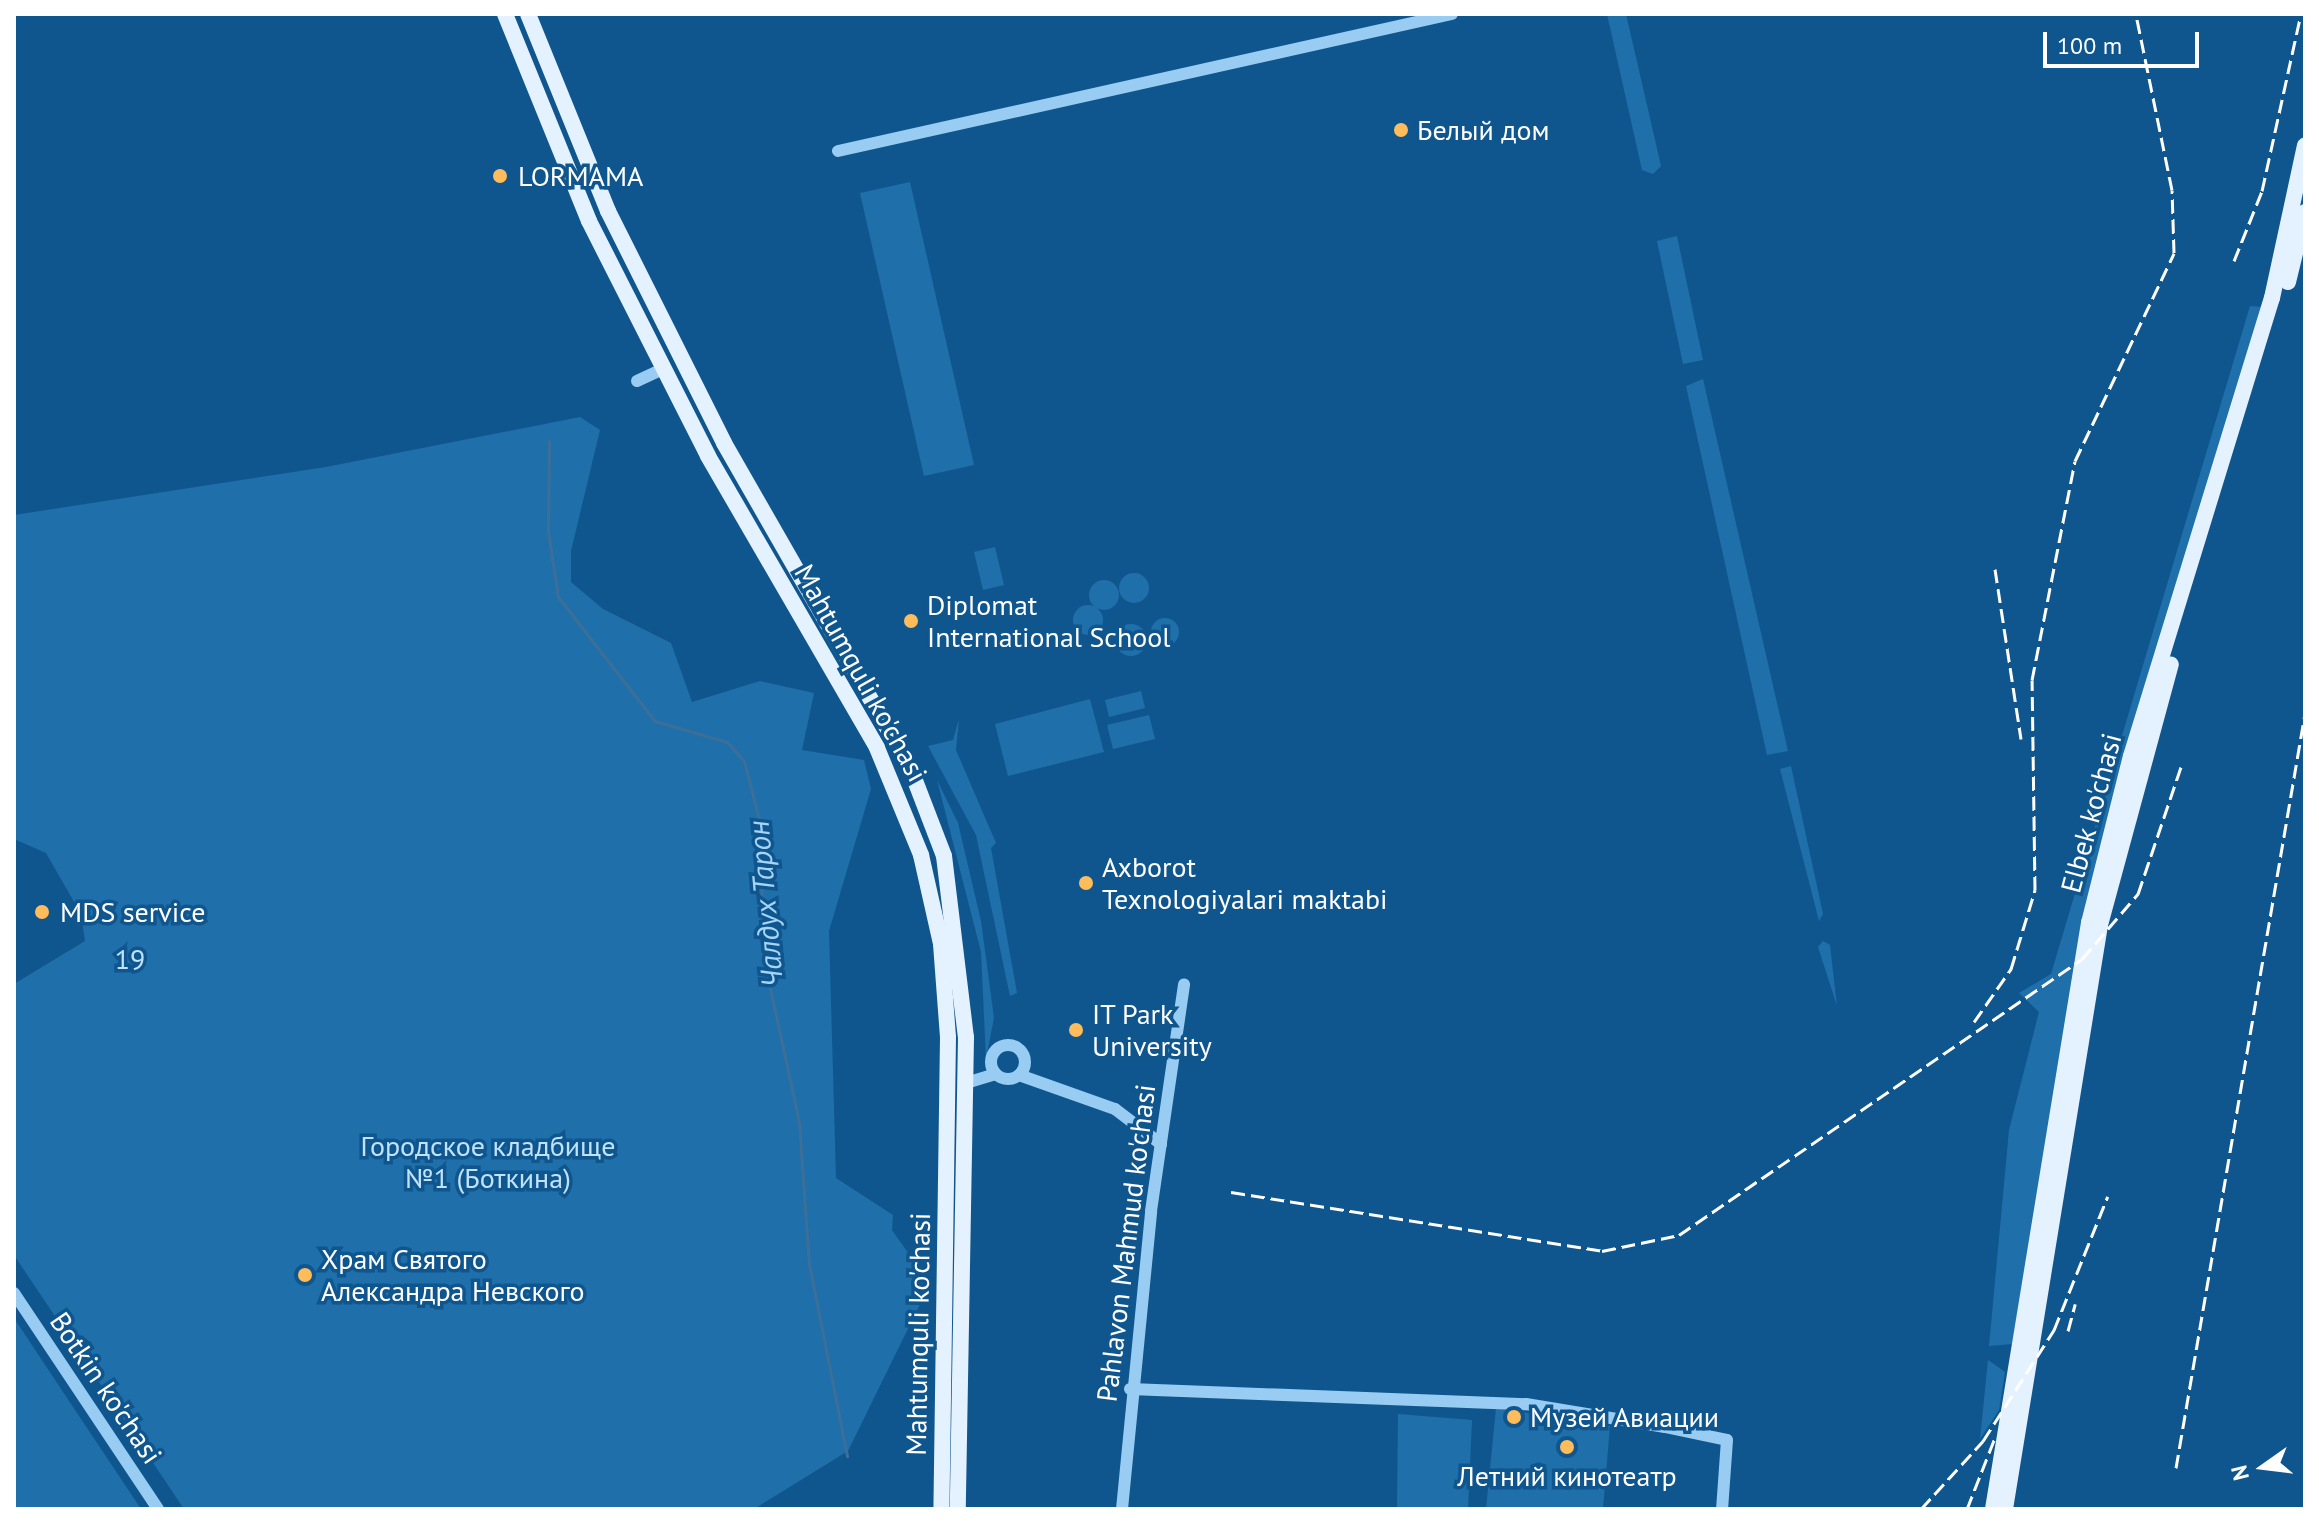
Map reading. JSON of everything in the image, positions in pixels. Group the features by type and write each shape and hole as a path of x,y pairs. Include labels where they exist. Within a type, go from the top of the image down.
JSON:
{"main road":[{"name":"Mahtumquli ko'chasi","path":"505,14 589,221 663,369 877,748 931,892 948,1037 941,1509"},
{"name":"Mahtumquli ko'chasi","path":"528,14 608,211 724,443 927,804 959,929 966,1083 958,1509"},
{"name":"Elbek ko'chasi","path":"1993,1509 2089,923 2131,756 2272,298 2305,146"},
{"path":"589,221 608,211"},
{"name":"Elbek ko'chasi","path":"2005,1509 2100,925 2305,212"}],"street":[{"path":"838,151 1452,14"},
{"path":"637,381 663,369"},
{"name":"Pahlavon Mahmud ko'chasi","path":"1122,1509 1130,1389 1184,984"},
{"path":"996,1074 992,1055 1010,1045 1025,1060 1019,1075"},
{"path":"966,1083 996,1074 1019,1075 1115,1109 1161,1144"},
{"name":"Botkin ko'chasi","path":"14,1293 158,1509"},
{"path":"1130,1389 1526,1404 1665,1427 1727,1440 1722,1509"}],"green space":[{"path":"1607,14 1626,14 1661,166 1653,174 1642,170"},
{"path":"910,182 974,465 924,476 860,193"},
{"path":"1677,236 1703,360 1683,364 1657,241"},
{"path":"2250,306 2263,307 2081,932 2012,1344 1989,1346 2009,1130 2039,1012 2019,993 2051,974"},
{"path":"1703,379 1788,751 1767,755 1686,386"},
{"name":"Городское кладбище №1 (Боткина)","path":"580,417 600,430 571,551 571,582 603,609 671,643 692,702 760,681 814,693 802,750 864,760 871,789 829,931 836,1178 893,1215 892,1230 923,1274 925,1294 848,1451 754,1509 184,1509 14,1255 14,984 85,941 81,914 46,853 14,839 14,515 326,467"},
{"path":"995,547 1004,585 983,590 974,552"},
{"path":"1134,573 1144,578 1149,588 1144,598 1134,603 1124,598 1119,588 1124,578"},
{"path":"1104,580 1110,581 1118,589 1118,601 1110,609 1104,610 1098,609 1090,601 1089,595 1090,589 1098,581"},
{"path":"1088,605 1099,609 1103,620 1099,631 1088,635 1077,631 1073,620 1077,609"},
{"path":"1165,618 1175,622 1179,632 1175,642 1165,646 1155,642 1151,632 1155,622"},
{"path":"1131,624 1142,629 1147,640 1142,651 1131,656 1120,651 1115,640 1120,629"},
{"path":"1141,691 1145,708 1109,717 1105,700"},
{"path":"1090,699 1104,752 1008,776 995,724"},
{"path":"1149,715 1155,739 1113,749 1107,725"},
{"path":"959,719 956,750 996,843 991,848 1017,993 1010,996 976,835 928,746 953,740"},
{"path":"1791,766 1823,914 1819,921 1780,769"},
{"path":"937,780 958,823 981,921 994,1018 986,1059 981,952"},
{"path":"1823,941 1830,945 1837,1006 1818,947"},
{"path":"14,1318 73,1407 141,1509 14,1509"},
{"path":"1988,1360 2005,1372 1999,1410 1980,1439"},
{"path":"1496,1408 1610,1426 1603,1509 1486,1509"},
{"path":"1398,1414 1472,1420 1468,1509 1397,1509"}],"waterway":[{"name":"Чалдух Тарон","path":"549,441 548,531 558,597 655,721 727,742 744,761 761,827 762,951 799,1122 809,1264 847,1456"}],"railway":[{"path":"1974,1022 2011,969 2035,890 2032,680 2075,461 2174,253 2172,190 2136,14"},
{"path":"2234,261 2262,191 2301,14"},
{"path":"1995,569 2021,739"},
{"path":"2176,1468 2305,713"},
{"path":"1231,1192 1602,1251 1679,1235 2082,959 2138,894 2181,767"},
{"path":"1921,1509 1983,1441 2054,1330 2108,1196"},
{"path":"2068,1331 2075,1304"},
{"path":"1967,1509 1996,1435"}],"place":[{"name":"Белый дом","path":"1401,130"},
{"name":"LORMAMA","path":"500,176"},
{"name":"Diplomat International School","path":"911,621"},
{"name":"Axborot Texnologiyalari maktabi","path":"1086,883"},
{"name":"MDS service","path":"42,912"},
{"name":"IT Park University","path":"1076,1030"},
{"name":"Храм Святого Александра Невского","path":"305,1275"},
{"name":"Музей Авиации","path":"1514,1417"},
{"name":"Летний кинотеатр","path":"1567,1447"}],"park label":[{"name":"19","path":"130,959"}]}
